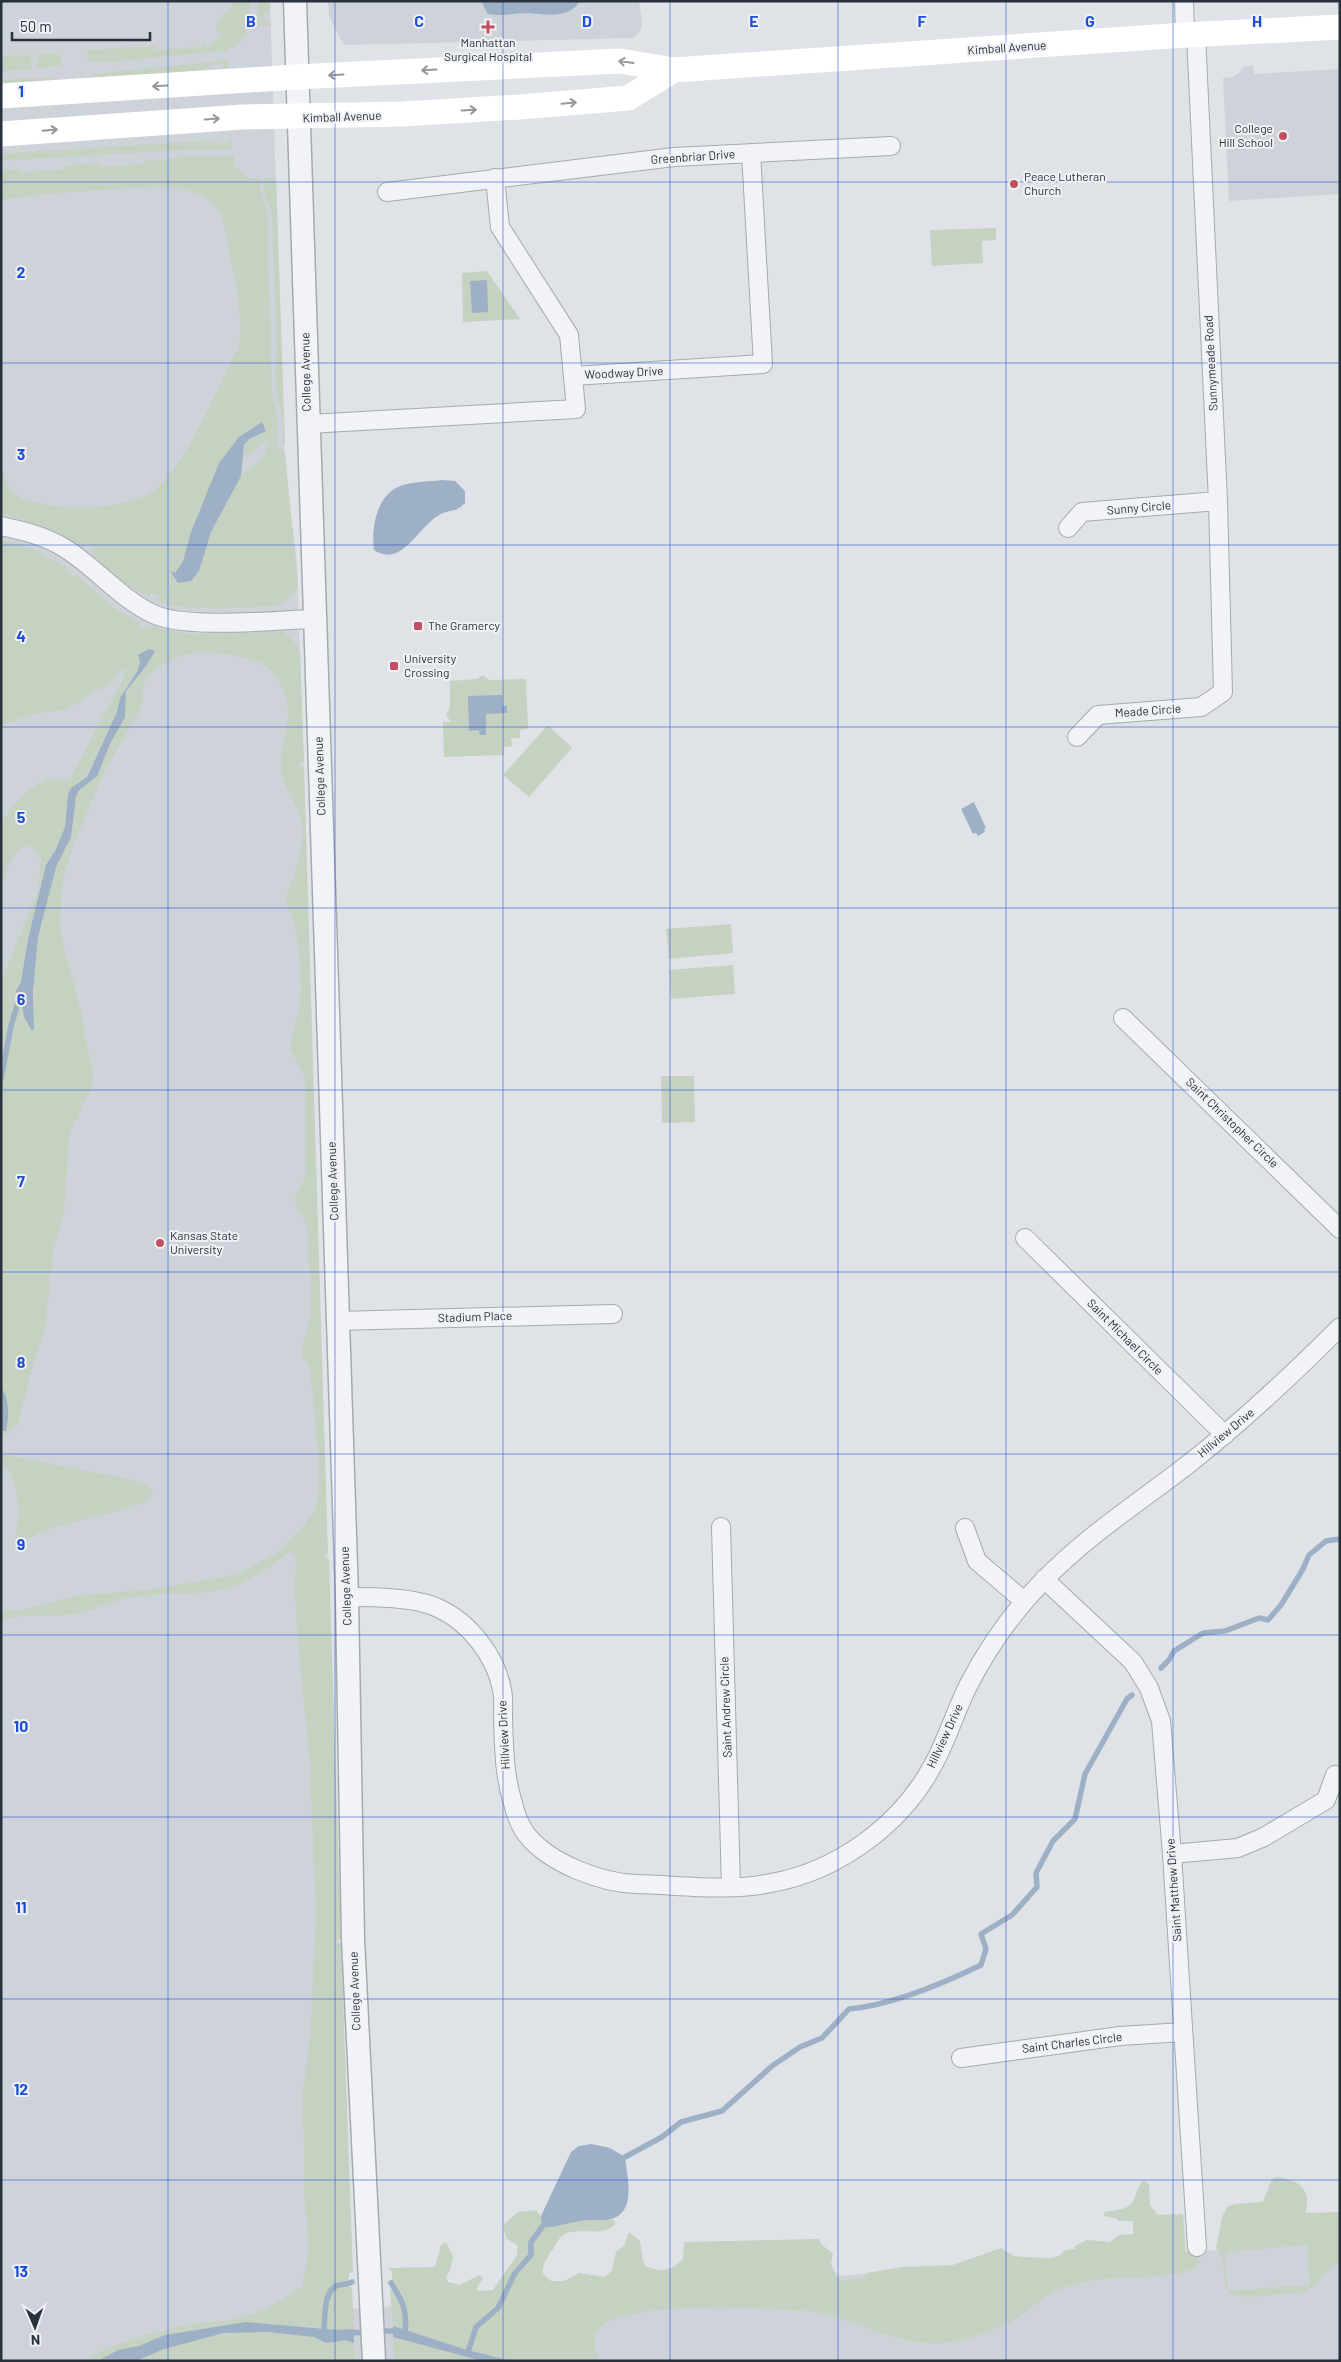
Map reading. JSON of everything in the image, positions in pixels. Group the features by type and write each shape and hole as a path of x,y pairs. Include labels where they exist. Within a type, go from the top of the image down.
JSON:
{"main road":[{"name":"Kimball Avenue","path":"1,96 296,77 620,61 674,70 1191,35 1340,27"},
{"name":"Kimball Avenue","path":"1,134 242,118 298,118 520,108 628,98 674,70"}],"street":[{"name":"College Avenue","path":"295,1 347,1597 355,1978 374,2361"},
{"name":"Sunnymeade Road","path":"1184,1 1191,35 1218,502 1222,692"},
{"name":"Greenbriar Drive","path":"387,192 674,157 891,146"},
{"name":"Woodway Drive","path":"308,424 576,409 573,376 763,364 751,153"},
{"path":"495,178 500,227 569,335 573,376"},
{"name":"Sunny Circle","path":"1068,528 1082,512 1218,502"},
{"path":"1,526 47,538 66,549 129,600 152,614 196,622 314,619"},
{"name":"Meade Circle","path":"1077,737 1098,715 1201,707 1222,692"},
{"name":"Saint Christopher Circle","path":"1123,1018 1340,1229"},
{"name":"Saint Michael Circle","path":"1025,1238 1225,1435"},
{"name":"Stadium Place","path":"338,1320 613,1314"},
{"name":"Hillview Drive","path":"347,1597 387,1596 437,1607 470,1630 490,1658 502,1689 505,1771 513,1806 527,1835 559,1861 592,1876 622,1884 731,1887 770,1884 809,1873 846,1855 880,1831 913,1794 932,1767 967,1688 994,1642 1024,1601 1044,1579 1105,1525 1225,1435 1287,1379 1340,1326"},
{"name":"Saint Andrew Circle","path":"721,1527 731,1887"},
{"path":"965,1528 977,1561 1024,1601"},
{"name":"Saint Matthew Drive","path":"1044,1579 1133,1662 1150,1688 1161,1721 1172,1854 1197,2247"},
{"path":"1172,1854 1238,1848 1264,1837 1326,1800 1335,1775"},
{"name":"Saint Charles Circle","path":"961,2058 1120,2036 1183,2032"}],"shaded area":[{"name":"Kansas State University","path":"1,1 270,1 285,467 297,564 350,2309 1340,2242 1340,2361 1,2361"},
{"name":"Manhattan Surgical Hospital","path":"328,1 639,1 642,23 640,32 633,38 344,45 329,17"},
{"name":"College Hill School","path":"1253,65 1254,74 1340,69 1340,194 1229,201 1223,78 1232,77 1238,74 1243,67"}],"green space":[{"path":"233,1 250,1 249,27 245,27 247,34 234,48 111,62 88,62 87,50 156,46 156,50 202,47 203,43 208,47 221,35 216,29 218,21 233,4"},
{"path":"258,1 270,1 269,13 264,14 264,23 270,23 271,26 257,26"},
{"path":"57,53 62,60 61,66 37,68 38,54"},
{"path":"29,55 32,69 1,71 1,56"},
{"path":"228,60 228,68 224,68 223,64 209,65 209,69 206,71 98,77 94,74"},
{"path":"56,77 46,83 1,87 1,80"},
{"path":"232,139 232,149 180,150 1,161 1,154 199,141 214,141 214,144 228,143 228,140"},
{"path":"178,156 234,156 234,166 248,178 260,179 260,190 267,211 272,395 278,420 278,448 285,452 298,585 288,600 275,606 197,608 181,607 158,601 160,596 152,593 149,597 111,572 90,553 94,548 88,544 83,548 52,530 1,513 1,440 2,468 6,481 13,493 28,501 51,506 100,507 133,500 147,495 158,487 181,458 203,421 239,346 240,312 224,225 216,208 205,198 192,192 175,188 158,187 45,194 1,202 1,170 18,169 19,173 64,169 64,166 98,163 99,167 144,164 144,161 178,158","holes":["262,423 265,431 247,443 243,456 254,452 265,441 268,443 267,450 261,460 240,478 226,499 199,571 175,581 171,572 175,574 183,561 191,532 219,463 239,437"]},
{"path":"263,178 276,178 285,443 283,444 283,419 277,396 275,375 277,347 272,215 264,190"},
{"path":"996,228 996,240 982,241 983,263 932,266 930,230"},
{"path":"487,271 520,319 463,322 462,273"},
{"path":"1,540 27,547 67,568 65,572 73,577 75,574 118,611 140,622 138,626 146,629 147,626 191,634 284,632 295,643 300,652 304,762 299,763 299,767 304,767 328,1553 324,1553 325,1559 329,1559 341,1939 336,1939 336,1943 341,1943 353,2272 349,2273 348,2284 336,2286 336,2288 352,2287 354,2329 337,2330 306,2326 289,2327 270,2323 232,2324 165,2335 139,2346 118,2350 98,2361 85,2361 110,2348 157,2332 206,2322 226,2321 256,2313 280,2301 301,2287 306,2269 308,2247 304,2197 302,2101 311,2027 316,1915 310,1762 297,1631 296,1557 289,1552 265,1570 247,1580 219,1590 129,1598 76,1614 1,1619 1,1610 24,1610 75,1596 147,1590 236,1575 279,1552 305,1525 315,1510 319,1494 319,1464 311,1376 309,1366 303,1357 303,1344 310,1319 311,1300 307,1229 304,1217 297,1209 295,1196 306,1176 305,1077 290,1049 300,1002 301,978 294,922 287,897 302,843 302,823 284,781 281,767 281,755 288,719 286,700 275,674 265,665 246,658 234,655 194,653 178,657 162,665 144,683 142,706 104,772 73,846 62,883 60,925 93,1070 92,1087 69,1135 64,1211 53,1252 45,1328 35,1357 18,1423 6,1435 1,1434 1,1431 6,1431 8,1414 6,1397 1,1387 1,981 38,892 41,859 35,850 27,846 21,849 13,857 1,887 1,823 33,787 47,780 70,779 124,677 125,670 119,670 109,685 62,710 34,714 1,726","holes":["151,650 154,652 146,666 128,689 125,700 126,707 97,776 79,790 76,796 71,837 56,867 38,937 34,978 34,1028 22,1009 20,993 15,991 21,982 28,939 46,865 56,849 65,827 66,808 77,783 86,777 117,712 120,698 138,670 140,661"]},
{"path":"483,675 489,680 526,679 528,729 520,730 520,738 511,738 512,746 504,747 504,755 444,757 443,722 451,722 446,715 450,707 450,681 477,679"},
{"path":"548,725 572,748 529,797 503,775"},
{"path":"731,924 733,953 669,959 666,929"},
{"path":"733,965 735,994 671,999 669,970"},
{"path":"661,1076 694,1076 695,1122 662,1123"},
{"path":"1,1454 129,1479 147,1485 153,1493 151,1498 143,1503 61,1525 29,1538 14,1547 18,1516 18,1497 16,1487 7,1468 1,1467"},
{"path":"1277,2177 1286,2179 1302,2187 1307,2196 1306,2213 1340,2212 1340,2261 1325,2273 1316,2285 1305,2292 1248,2297 1230,2295 1227,2290 1225,2285 1222,2260 1216,2248 1222,2217 1227,2207 1234,2204 1263,2202 1272,2179","holes":["1307,2245 1310,2285 1228,2291 1225,2252"]},
{"path":"1144,2180 1149,2184 1150,2205 1158,2215 1183,2214 1186,2252 1202,2251 1195,2269 1161,2276 1097,2280 1061,2289 1049,2295 1014,2320 988,2332 961,2340 942,2343 911,2341 836,2317 814,2312 723,2307 670,2309 624,2316 602,2325 594,2340 595,2351 600,2361 511,2361 464,2349 393,2326 390,2289 399,2293 392,2283 392,2271 389,2271 389,2268 435,2267 441,2245 446,2242 453,2256 450,2271 446,2277 448,2282 460,2285 479,2275 483,2278 477,2288 478,2291 493,2290 517,2255 518,2246 506,2238 503,2225 518,2212 536,2210 541,2216 542,2226 588,2219 602,2218 614,2220 615,2224 603,2231 575,2232 562,2236 543,2267 543,2274 551,2281 564,2281 579,2273 605,2277 612,2270 616,2252 624,2246 629,2232 640,2241 643,2262 646,2266 656,2270 666,2270 675,2266 683,2259 684,2242 819,2239 822,2245 833,2253 831,2264 839,2281 863,2279 867,2273 903,2267 953,2265 1001,2248 1014,2256 1052,2258 1059,2256 1065,2250 1075,2249 1075,2246 1087,2240 1110,2242 1119,2235 1133,2234 1133,2221 1118,2221 1118,2219 1104,2216 1104,2212 1129,2206"},
{"path":"255,2331 314,2337 326,2343 346,2340 354,2343 355,2361 136,2361 194,2340 224,2334"},
{"path":"393,2337 482,2361 394,2361"}],"water":[{"path":"481,1 580,1 575,7 563,13 549,15 528,13 498,15 488,14"},
{"path":"487,280 488,312 472,313 470,281"},
{"path":"262,422 266,431 249,439 244,445 241,476 211,532 199,571 191,581 178,583 170,571 175,573 183,561 191,532 219,463 239,437"},
{"path":"442,480 455,481 465,491 465,503 456,510 441,514 433,519 402,550 393,554 384,554 374,550 374,524 385,498 398,487"},
{"path":"149,649 155,651 146,666 126,691 125,717 110,744 97,776 79,790 76,796 71,837 56,867 38,937 33,992 34,1028 32,1031 24,1017 20,993 15,992 21,982 28,939 46,865 56,849 65,827 68,794 71,788 87,777 117,712 120,698 138,670 140,661 138,655"},
{"path":"502,695 503,706 507,706 507,713 486,714 486,735 480,735 479,730 469,731 468,696"},
{"path":"974,802 986,828 984,829 985,832 978,836 976,833 973,834 961,809"},
{"path":"1,1387 6,1397 8,1409 6,1431 1,1431"},
{"path":"591,2144 610,2148 625,2157 629,2192 624,2209 619,2215 611,2219 584,2220 542,2227 541,2216 571,2152 579,2146"},
{"path":"246,2322 337,2330 354,2329 354,2343 346,2340 326,2343 314,2337 268,2332 224,2333 164,2349 136,2361 98,2361 118,2350 139,2346 165,2335"},
{"path":"393,2326 464,2349 511,2361 482,2361 393,2337"}],"waterway":[{"path":"1,1079 11,1026 23,986"},
{"path":"1161,1668 1174,1651 1203,1633 1225,1631 1259,1618 1268,1620 1281,1605 1303,1569 1309,1555 1326,1541 1340,1539"},
{"path":"625,2157 662,2137 681,2122 722,2111 772,2066 800,2047 822,2038 849,2009 882,2003 916,1993 981,1965 986,1949 981,1934 1012,1915 1037,1887 1036,1873 1053,1841 1075,1819 1085,1774 1127,1699 1132,1695"},
{"path":"468,2352 476,2327 498,2308 515,2273 531,2255 531,2242 542,2227"},
{"path":"324,2332 329,2294 336,2286 352,2282"},
{"path":"391,2283 405,2312 405,2332"},
{"path":"378,2331 399,2331"},
{"path":"348,2333 369,2332"}],"place":[{"name":"Manhattan Surgical Hospital","path":"488,27"},
{"name":"College Hill School","path":"1283,136"},
{"name":"Peace Lutheran Church","path":"1014,184"},
{"name":"The Gramercy","path":"418,626"},
{"name":"University Crossing","path":"394,666"},
{"name":"Kansas State University","path":"160,1243"}]}
